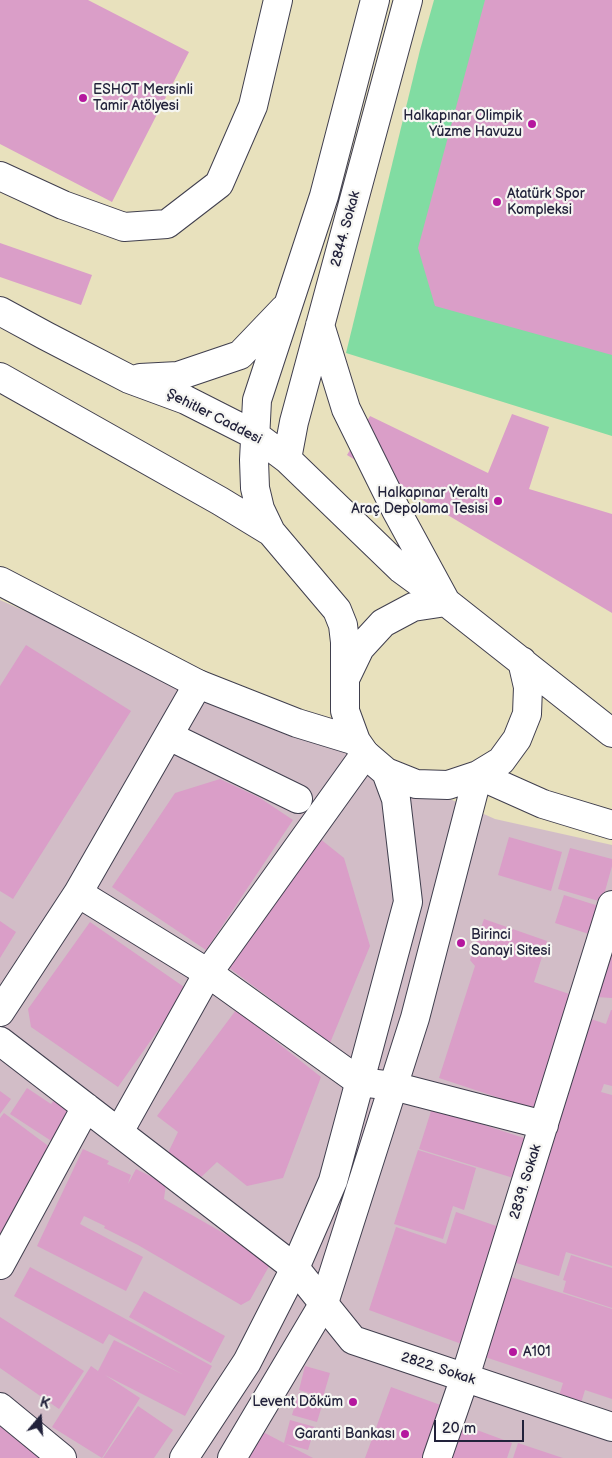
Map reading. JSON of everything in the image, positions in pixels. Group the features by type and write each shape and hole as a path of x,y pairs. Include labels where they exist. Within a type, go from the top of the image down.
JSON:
{"main road":[{"path":"0,176 62,205 124,227 167,224 219,184 253,106 278,0"},
{"path":"360,748 345,711 346,678 343,626 337,610 271,532 260,510 255,488 254,460 258,400 324,196 375,0"},
{"name":"2844. Sokak","path":"287,459 294,422 408,0"},
{"path":"129,378 178,376 240,355 289,304"},
{"name":"Şehitler Caddesi","path":"0,311 129,378 186,400 255,435 287,459 401,569 522,661 612,733"},
{"path":"320,325 346,409 396,510 446,602 412,606 383,623 360,648 346,678"},
{"path":"0,378 220,501 271,532"},
{"path":"0,581 198,684 360,748 386,772 416,784 448,785 478,775 501,761 517,739 526,714 528,687 522,661"},
{"path":"0,1012 78,893 198,684"},
{"path":"169,736 298,799"},
{"path":"120,1132 208,974 360,748"},
{"path":"184,1458 247,1362 295,1268 333,1182 408,902 396,799 386,772"},
{"path":"478,775 543,804 612,825"},
{"path":"232,1458 324,1303 414,1018 478,775"},
{"path":"78,893 208,974 360,1082 393,1086 544,1125"},
{"name":"2839. Sokak","path":"437,1458 465,1378 612,905"},
{"name":"2822. Sokak","path":"0,1041 295,1268 353,1340 612,1426"},
{"path":"0,1266 86,1107"},
{"path":"0,1407 62,1458"}],"shaded area":[{"path":"0,600 495,819 612,845 612,1458 0,1458"}],"green space":[{"name":"Atatürk Spor Kompleksi","path":"434,0 612,0 612,436 346,353"}],"building":[{"name":"ESHOT Mersinli Tamir Atölyesi","path":"0,0 88,0 189,52 112,202 0,144"},
{"name":"Atatürk Spor Kompleksi","path":"485,0 612,0 612,355 435,306 418,248"},
{"path":"0,243 92,275 81,305 0,277"},
{"name":"Halkapınar Yeraltı Araç Depolama Tesisi","path":"512,414 549,427 529,489 612,514 612,613 347,455 370,416 488,473"},
{"path":"26,645 131,711 13,899 0,891 0,686"},
{"path":"220,779 260,798 293,820 206,950 112,887 175,793"},
{"path":"314,834 344,858 370,946 330,1043 228,967"},
{"path":"509,837 562,852 551,891 498,875"},
{"path":"570,848 612,859 612,866 602,902 558,889"},
{"path":"564,895 605,908 595,936 555,923"},
{"path":"484,919 547,941 534,982 578,997 539,1111 439,1078 475,966 470,960"},
{"path":"0,921 16,932 0,958"},
{"path":"90,922 187,989 118,1087 31,1027 28,1009"},
{"path":"612,949 612,998 596,997"},
{"path":"236,1010 321,1077 283,1178 247,1186 217,1162 198,1180 167,1155 178,1132 157,1116"},
{"path":"611,1010 612,1086 604,1084 601,1092 612,1095 612,1266 566,1252 559,1276 513,1262 591,1019 606,1024"},
{"path":"27,1088 51,1104 55,1099 76,1112 56,1144 10,1114"},
{"path":"0,1091 11,1099 0,1114"},
{"path":"432,1108 533,1141 520,1180 419,1149"},
{"path":"4,1113 51,1148 43,1175 0,1234 0,1118"},
{"path":"83,1149 109,1161 107,1164 131,1175 128,1184 136,1169 166,1184 164,1199 272,1261 250,1300 241,1305 138,1245 104,1228 105,1226 84,1216 80,1224 143,1257 126,1291 37,1246"},
{"path":"418,1150 476,1168 464,1210 453,1206 443,1239 394,1224"},
{"path":"456,1212 502,1228 467,1346 369,1310 396,1227 446,1244"},
{"path":"571,1255 612,1268 612,1308 563,1292 566,1281 563,1280"},
{"path":"30,1267 212,1366 185,1416 105,1375 140,1398 102,1458 52,1427 91,1366 98,1371 114,1340 184,1375 109,1334 103,1344 14,1296"},
{"path":"511,1277 612,1309 612,1399 585,1390 581,1403 559,1396 563,1383 485,1357"},
{"path":"144,1291 225,1336 211,1363 129,1317"},
{"path":"0,1317 84,1371 59,1409 0,1368"},
{"path":"305,1366 330,1373 323,1397 299,1390"},
{"path":"391,1387 446,1407 427,1458 365,1458"},
{"path":"299,1392 324,1399 317,1422 292,1415"},
{"path":"138,1406 173,1430 154,1458 103,1458"},
{"path":"6,1420 44,1458 0,1458 0,1426"},
{"path":"290,1420 315,1427 308,1450 286,1444 313,1458 249,1458 263,1432 284,1443"},
{"path":"458,1423 512,1443 507,1458 445,1458"},
{"path":"518,1443 563,1458 513,1458"}],"place":[{"name":"ESHOT Mersinli Tamir Atölyesi","path":"83,98"},
{"name":"Halkapınar Olimpik Yüzme Havuzu","path":"532,124"},
{"name":"Atatürk Spor Kompleksi","path":"497,202"},
{"name":"Halkapınar Yeraltı Araç Depolama Tesisi","path":"498,501"},
{"name":"Birinci Sanayi Sitesi","path":"461,943"},
{"name":"A101","path":"513,1352"},
{"name":"Levent Döküm","path":"353,1402"},
{"name":"Garanti Bankası","path":"405,1434"}]}
